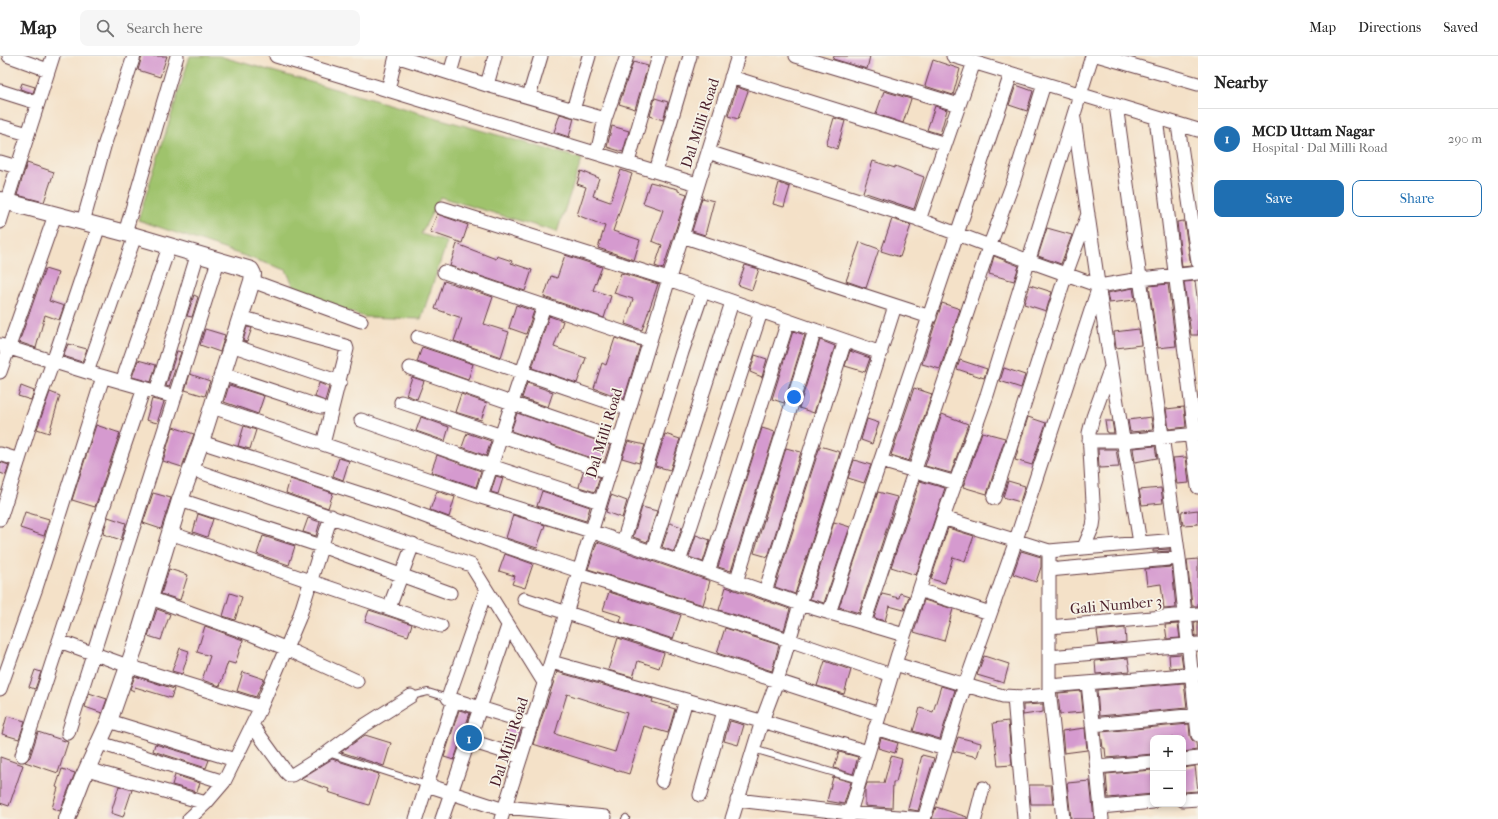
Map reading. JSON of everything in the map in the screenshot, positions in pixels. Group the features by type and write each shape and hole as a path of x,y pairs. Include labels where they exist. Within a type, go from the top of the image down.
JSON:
{"street":[{"path":"9,56 48,70"},
{"path":"0,222 3,201 17,168 53,56"},
{"path":"83,222 105,143 134,56"},
{"path":"87,372 130,235 177,56"},
{"path":"276,56 697,184"},
{"path":"388,90 396,56 426,61 450,73 487,85 605,119"},
{"path":"450,73 455,56"},
{"path":"487,85 495,56"},
{"path":"529,96 541,56"},
{"path":"573,110 589,56"},
{"path":"597,153 605,119 627,56"},
{"path":"628,162 659,56"},
{"path":"656,171 690,56"},
{"name":"Dal Milli Road","path":"503,812 553,663 566,614 628,409 738,56"},
{"path":"796,56 959,105"},
{"path":"953,56 1198,130"},
{"path":"848,816 904,635 943,518 987,395 1092,56"},
{"path":"1100,56 1198,84"},
{"path":"920,220 974,62"},
{"path":"829,613 1011,74"},
{"path":"731,77 946,144"},
{"path":"864,624 1044,84"},
{"path":"0,92 38,104"},
{"path":"1116,105 1176,540 1192,615 1198,736"},
{"path":"1074,116 1111,365 1140,543"},
{"path":"1156,118 1174,275 1195,434 1198,487"},
{"path":"1178,125 1198,262"},
{"path":"0,126 28,134"},
{"path":"708,152 920,220 1099,286 1140,279 1198,273"},
{"path":"0,162 17,168"},
{"path":"3,201 99,226 197,256 251,270 253,274 201,442 180,500 128,666 109,721 87,769 67,819"},
{"path":"442,208 702,291 881,353"},
{"path":"994,498 1066,274 1089,212"},
{"path":"0,372 4,347 56,215"},
{"path":"0,519 31,422 99,226"},
{"path":"682,236 930,317"},
{"path":"122,382 169,247"},
{"path":"22,755 89,549 150,390 197,256"},
{"path":"68,733 92,653 218,261"},
{"path":"444,272 649,341"},
{"path":"252,281 361,321"},
{"path":"737,800 848,816 924,819 965,685 1015,541 1099,286"},
{"path":"623,542 702,291"},
{"path":"652,552 714,363 732,302"},
{"path":"481,497 544,306"},
{"path":"732,819 760,720 777,681 895,306"},
{"path":"679,562 762,312"},
{"path":"240,317 344,344 347,348 340,382 323,444"},
{"path":"708,572 788,321"},
{"path":"736,582 815,330"},
{"path":"418,337 628,409"},
{"path":"765,592 845,341"},
{"path":"231,345 340,382"},
{"path":"4,347 175,397"},
{"path":"1084,548 1093,526 1094,519 1089,441 1090,426 1111,365"},
{"path":"410,368 619,440"},
{"path":"222,374 321,407"},
{"path":"0,689 36,588 103,377"},
{"path":"401,402 609,472"},
{"path":"212,407 481,497 591,531 800,604 904,635"},
{"path":"361,420 491,466 600,502"},
{"path":"1089,441 1124,441 1195,434"},
{"path":"201,442 396,505 493,542 579,572 789,640 893,670 1014,697 1088,683 1195,675"},
{"path":"0,454 19,460"},
{"path":"881,461 956,483"},
{"path":"191,469 412,544 471,566 545,684"},
{"path":"180,500 321,546 450,593"},
{"path":"189,819 206,803 224,782 261,707 299,618 331,516"},
{"path":"943,518 1049,551 1176,540"},
{"path":"170,533 441,626"},
{"path":"389,608 412,544"},
{"path":"1049,551 1049,691 1063,819"},
{"path":"1049,570 1179,558"},
{"path":"416,819 451,699 486,590"},
{"path":"919,590 990,613"},
{"path":"150,598 287,649 357,681"},
{"path":"524,599 566,614 880,714"},
{"name":"Gali Number 3","path":"1049,627 1192,615"},
{"path":"442,819 479,707 508,626"},
{"path":"59,641 128,666 261,707"},
{"path":"1049,657 1193,645"},
{"path":"553,663 760,720 868,752"},
{"path":"1088,683 1102,813 1150,803"},
{"path":"252,725 288,775 295,774 362,727 411,696"},
{"path":"1014,697 1024,819"},
{"path":"451,699 532,724"},
{"path":"662,781 686,700"},
{"path":"700,795 724,710"},
{"path":"1092,725 1197,716"},
{"path":"109,721 235,760"},
{"path":"875,728 945,749"},
{"path":"468,740 522,757"},
{"path":"100,743 224,782"},
{"path":"1186,760 1198,758"},
{"path":"1097,767 1150,762"},
{"path":"87,769 206,803"},
{"path":"427,785 503,812 605,817"},
{"path":"975,819 983,788"},
{"path":"1186,800 1198,799"}],"lane":[{"path":"411,696 428,692 451,699"},
{"path":"753,749 859,780"},
{"path":"327,753 427,785"}],"green space":[{"path":"190,56 219,56 582,159 557,232 440,197 421,234 447,242 421,319 364,317 297,293 286,270 138,220"}],"building":[{"path":"142,56 167,56 160,77 138,70"},
{"path":"834,56 870,56 867,69 833,59"},
{"path":"933,60 960,69 953,95 925,86"},
{"path":"633,62 648,66 635,109 619,104"},
{"path":"22,83 35,87 33,93 20,89"},
{"path":"1016,85 1033,91 1027,111 1009,105"},
{"path":"737,87 748,91 738,119 728,116"},
{"path":"884,91 911,99 903,123 876,114"},
{"path":"655,98 668,102 663,120 650,116"},
{"path":"935,106 947,110 940,134 927,130"},
{"path":"560,114 574,118 569,137 554,132"},
{"path":"834,118 845,121 837,149 826,145"},
{"path":"612,126 629,131 623,152 607,147"},
{"path":"873,161 895,168 895,166 924,177 914,209 863,192"},
{"path":"27,163 54,172 44,202 17,195"},
{"path":"621,170 632,174 613,231 640,240 634,260 598,248 605,226 577,215 586,187 577,184 581,171 599,178 593,196 610,202"},
{"path":"650,182 678,189 678,191 687,194 663,269 655,266 662,245 652,241 663,210 643,203"},
{"path":"779,183 790,187 784,207 773,204"},
{"path":"702,198 714,201 705,235 692,231"},
{"path":"437,214 468,225 462,243 430,232"},
{"path":"892,219 911,225 900,257 881,251"},
{"path":"1184,221 1191,266 1182,267 1177,222"},
{"path":"1047,228 1072,235 1061,264 1038,256"},
{"path":"860,242 879,249 866,288 846,281"},
{"path":"457,244 496,259 497,256 512,261 511,263 532,270 525,291 450,266"},
{"path":"565,255 602,267 593,290 611,296 604,318 544,297 551,276 557,278"},
{"path":"994,256 1019,266 1014,281 989,274"},
{"path":"745,265 759,269 752,290 738,285"},
{"path":"45,269 58,273 49,301 64,306 59,320 45,315 36,348 19,342"},
{"path":"621,273 658,284 642,330 625,324 633,299 614,293"},
{"path":"444,281 493,297 484,324 509,332 501,357 454,341 462,318 435,309"},
{"path":"1195,281 1198,304 1198,335 1191,335 1184,282"},
{"path":"1168,284 1176,346 1158,348 1149,286"},
{"path":"1030,285 1052,292 1046,311 1024,304"},
{"path":"1133,288 1135,300 1109,303 1107,293"},
{"path":"194,295 198,297 192,317 187,316"},
{"path":"942,303 960,309 940,369 922,364"},
{"path":"516,305 534,311 526,334 509,328"},
{"path":"549,316 563,321 554,347 586,358 577,383 532,368"},
{"path":"247,327 252,328 247,342 243,341"},
{"path":"205,329 225,335 220,352 200,345"},
{"path":"1139,329 1141,345 1116,348 1114,332"},
{"path":"793,331 805,335 784,403 772,399"},
{"path":"615,338 640,346 624,399 594,388 602,363 606,365"},
{"path":"820,340 835,346 814,413 799,408"},
{"path":"68,344 87,349 82,362 63,356"},
{"path":"422,347 473,364 468,380 417,362"},
{"path":"177,351 181,352 169,387 166,386"},
{"path":"850,351 870,358 865,372 845,366"},
{"path":"755,355 767,359 762,377 750,372"},
{"path":"138,360 156,365 151,382 132,377"},
{"path":"960,360 987,369 984,378 957,369"},
{"path":"1004,368 1025,375 1021,388 1000,381"},
{"path":"190,374 210,381 205,396 185,390"},
{"path":"412,377 424,381 417,399 406,395"},
{"path":"319,383 329,387 325,401 315,397"},
{"path":"527,383 553,392 548,407 522,398"},
{"path":"229,385 264,396 258,414 224,402"},
{"path":"21,386 34,391 31,400 18,396"},
{"path":"914,388 932,394 909,461 891,455"},
{"path":"50,392 60,396 49,433 37,429"},
{"path":"461,394 487,403 481,420 455,412"},
{"path":"152,399 164,402 157,423 146,420"},
{"path":"1184,407 1186,427 1169,429 1166,409"},
{"path":"517,413 610,445 604,462 511,431"},
{"path":"942,414 968,424 951,473 925,466"},
{"path":"421,417 449,427 445,441 416,431"},
{"path":"1028,417 1046,423 1032,465 1015,460"},
{"path":"1151,417 1153,430 1130,432 1128,420"},
{"path":"867,419 879,423 872,444 861,440"},
{"path":"1105,421 1112,421 1114,433 1107,433"},
{"path":"96,425 120,433 95,507 72,500"},
{"path":"244,426 256,430 250,449 238,446"},
{"path":"173,427 194,434 182,467 163,461"},
{"path":"762,428 775,432 731,571 718,567"},
{"path":"982,432 1005,438 987,494 963,487"},
{"path":"467,433 491,441 486,456 462,447"},
{"path":"665,434 680,439 670,470 655,466"},
{"path":"628,441 645,445 639,463 622,458"},
{"path":"820,446 840,452 795,594 775,587"},
{"path":"1155,446 1157,458 1135,462 1133,448"},
{"path":"786,448 801,452 768,557 754,553"},
{"path":"1098,449 1116,449 1119,467 1099,468"},
{"path":"437,455 481,471 476,487 431,472"},
{"path":"1186,457 1189,483 1177,484 1173,458"},
{"path":"339,458 349,461 343,480 333,476"},
{"path":"854,460 871,465 864,483 848,478"},
{"path":"0,462 9,465 6,475 0,473"},
{"path":"583,472 600,477 595,492 579,487"},
{"path":"496,476 503,478 498,494 491,492"},
{"path":"290,479 333,493 328,508 286,493"},
{"path":"920,481 945,488 916,575 891,567"},
{"path":"1008,481 1025,486 1020,502 1003,497"},
{"path":"1161,488 1163,503 1142,505 1139,490"},
{"path":"437,491 455,497 449,517 430,510"},
{"path":"542,491 590,507 586,521 537,506"},
{"path":"878,492 897,497 859,613 839,607"},
{"path":"153,493 171,498 161,529 143,523"},
{"path":"611,495 627,501 622,518 606,512"},
{"path":"642,507 657,511 647,542 633,537"},
{"path":"1198,510 1198,524 1183,525 1181,512"},
{"path":"25,512 49,519 44,536 20,528"},
{"path":"198,514 213,519 207,537 193,532"},
{"path":"513,515 545,525 537,548 506,538"},
{"path":"108,517 126,523 121,540 103,534"},
{"path":"308,518 320,522 316,536 303,532"},
{"path":"834,522 850,527 824,603 810,599"},
{"path":"670,523 682,527 674,552 662,547"},
{"path":"948,528 974,536 965,561 953,557 945,583 931,579"},
{"path":"696,535 710,540 703,562 689,557"},
{"path":"263,536 295,546 289,565 257,554"},
{"path":"597,542 710,581 703,605 588,569"},
{"path":"1170,549 1170,551 1153,552 1153,550"},
{"path":"1021,551 1041,557 1041,567 1036,582 1013,574"},
{"path":"505,554 533,564 525,588 512,584 515,576 499,571"},
{"path":"1198,559 1198,606 1192,606 1187,560"},
{"path":"1172,567 1176,608 1164,609 1161,584 1147,586 1145,569"},
{"path":"169,569 188,575 180,600 161,594"},
{"path":"726,587 790,609 784,630 719,610"},
{"path":"609,592 681,615 673,639 620,622 622,616 603,610"},
{"path":"230,593 242,597 235,620 223,616"},
{"path":"900,593 909,596 904,610 889,606 885,621 874,618 882,594 899,598"},
{"path":"924,600 953,609 944,641 914,632"},
{"path":"157,609 170,614 161,640 148,636"},
{"path":"369,610 412,624 408,636 365,621"},
{"path":"1194,622 1198,622 1198,636 1195,636"},
{"path":"1178,624 1180,638 1167,639 1165,625"},
{"path":"205,626 243,640 235,664 228,662 220,686 202,680 210,656 197,652"},
{"path":"725,628 779,645 772,671 717,653"},
{"path":"1125,628 1126,642 1099,645 1097,631"},
{"path":"618,638 664,653 659,668 638,661 633,677 608,670"},
{"path":"180,648 189,651 182,674 172,671"},
{"path":"1181,654 1183,667 1170,668 1169,655"},
{"path":"984,656 1009,664 1004,683 977,675"},
{"path":"1128,658 1130,671 1096,674 1095,661"},
{"path":"825,661 851,670 844,694 817,686"},
{"path":"35,670 41,672 35,689 29,687"},
{"path":"243,672 264,679 256,697 237,691"},
{"path":"557,672 653,699 652,702 675,709 668,733 644,726 629,774 533,744","holes":["567,694 627,713 615,752 555,734"]},
{"path":"135,676 174,689 171,698 135,687 134,691 130,689"},
{"path":"1184,683 1187,708 1099,716 1097,690"},
{"path":"941,686 955,690 940,739 913,731 920,708 933,712"},
{"path":"1081,691 1083,712 1060,714 1058,693"},
{"path":"89,693 107,699 102,713 85,707"},
{"path":"1043,704 1043,712 1023,715 1023,705"},
{"path":"459,710 470,713 454,760 444,757"},
{"path":"7,716 25,721 19,739 2,734"},
{"path":"730,721 744,725 738,745 724,741"},
{"path":"1008,721 1012,765 998,766 993,723"},
{"path":"1189,724 1190,736 1196,743 1197,750 1186,752 1186,735 1150,735 1150,754 1106,758 1101,732"},
{"path":"509,725 521,729 516,747 503,743"},
{"path":"1085,728 1087,750 1064,753 1062,731"},
{"path":"38,732 68,742 58,773 25,762 30,757"},
{"path":"365,735 391,743 384,766 341,752"},
{"path":"958,737 981,743 977,757 953,751"},
{"path":"881,738 898,743 895,753 878,748"},
{"path":"155,744 209,760 206,768 153,751"},
{"path":"839,752 858,757 853,774 834,768"},
{"path":"922,755 934,758 918,811 908,809"},
{"path":"891,756 902,759 896,782 893,782 892,808 865,806 865,789 867,783 884,783"},
{"path":"0,757 23,765 9,806 0,803"},
{"path":"332,759 379,774 369,805 328,792 329,789 300,779"},
{"path":"1195,766 1198,791 1186,792 1186,768"},
{"path":"62,769 75,773 60,811 52,808 58,788 56,787"},
{"path":"1150,770 1150,794 1108,798 1106,774"},
{"path":"175,775 200,783 197,792 172,785"},
{"path":"833,777 851,782 844,804 827,801"},
{"path":"1090,781 1094,819 1071,819 1067,783"},
{"path":"1029,785 1051,785 1053,804 1031,804"},
{"path":"119,786 132,790 123,817 111,813"},
{"path":"936,807 967,817 967,819 932,819"}],"place":[{"name":"MCD Uttam Nagar","path":"469,738"}]}
